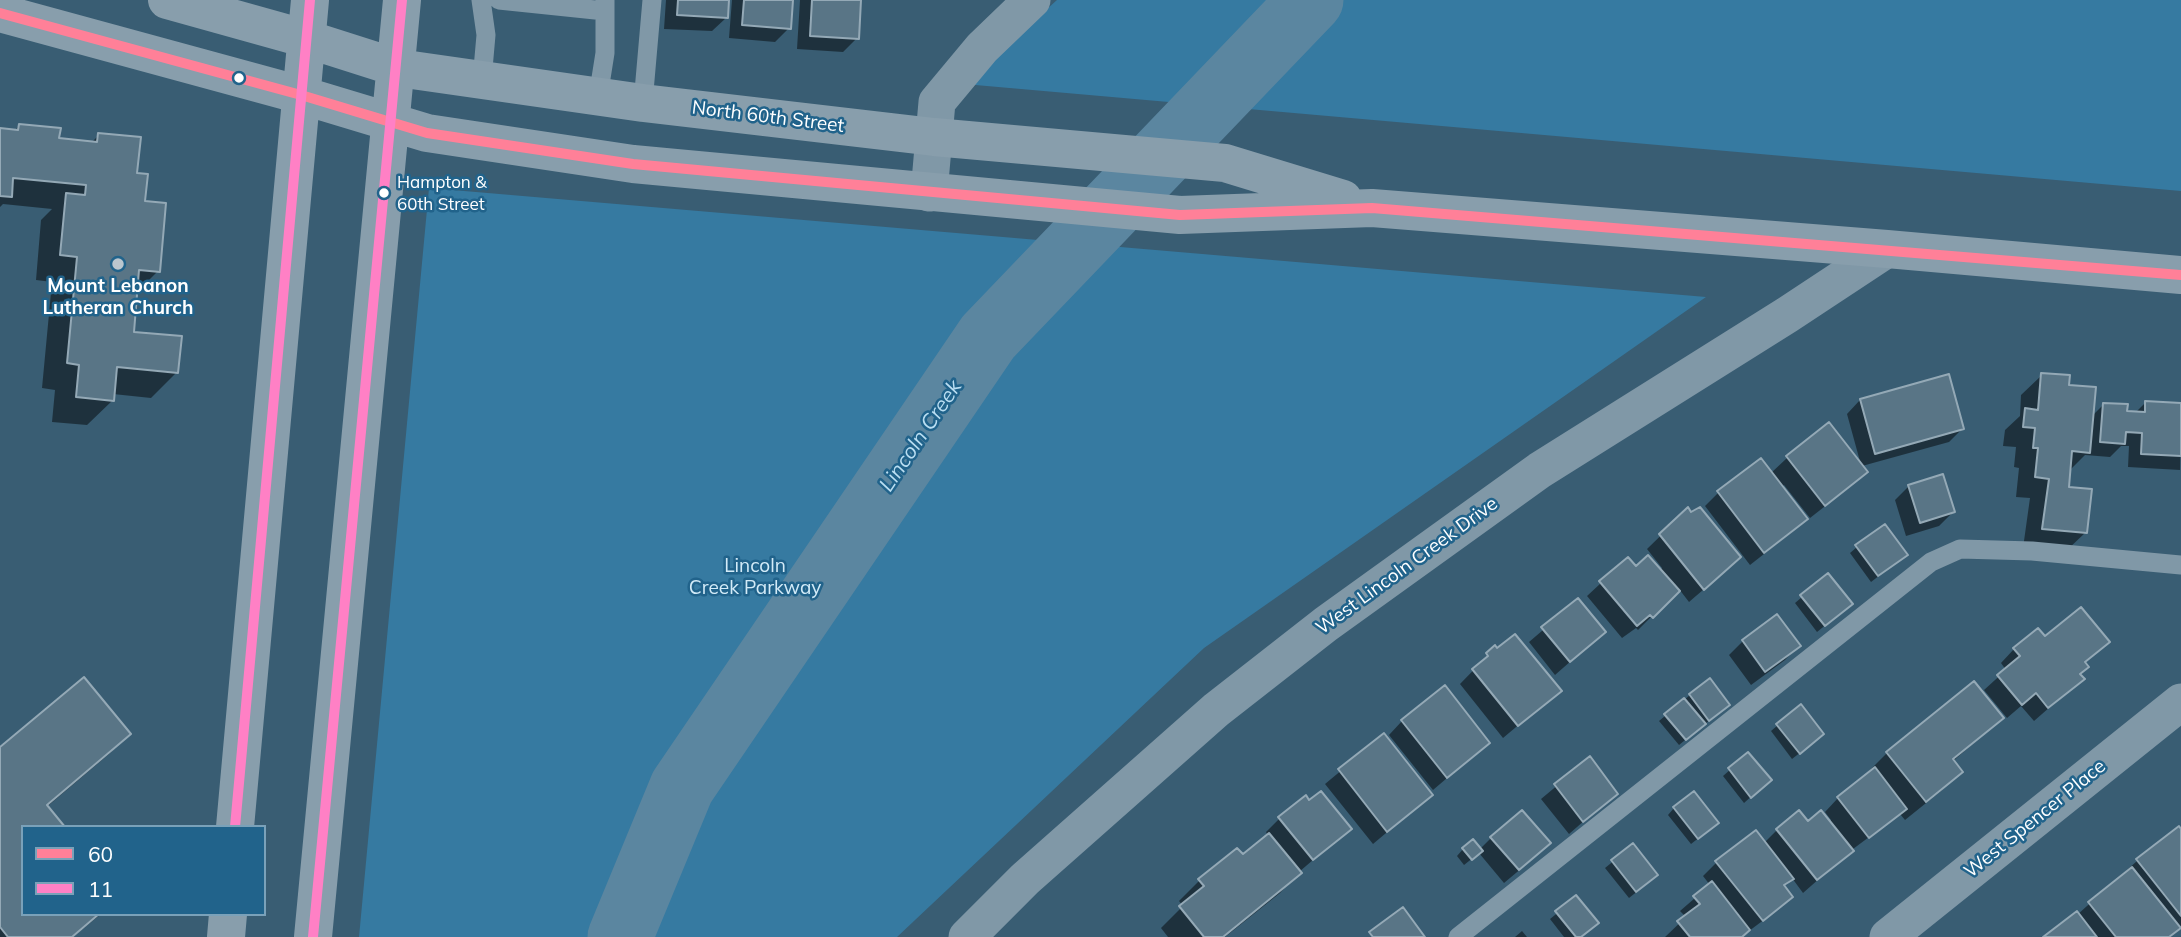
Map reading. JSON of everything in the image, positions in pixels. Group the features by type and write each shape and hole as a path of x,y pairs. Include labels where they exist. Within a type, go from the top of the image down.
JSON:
{"main road":[{"name":"North 60th Street","path":"167,0 307,39 398,68 643,103 934,136 1225,163 1372,208"},
{"path":"235,825 310,0"},
{"path":"313,937 398,68 402,0"},
{"name":"North 60th Street","path":"0,13 301,95 427,133 633,164 1180,215 1372,208 2181,275"},
{"path":"226,937 228,916"}],"street":[{"path":"929,193 937,102 982,48 1032,0"},
{"name":"West Lincoln Creek Drive","path":"967,937 1025,879 1216,710 1326,624 1540,470 1887,249"},
{"name":"West Spencer Place","path":"1888,937 2181,702"}],"lane":[{"path":"481,0 486,35 482,80"},
{"path":"499,0 605,6 605,53 598,97"},
{"path":"643,103 652,0"},
{"path":"1458,937 1931,562 1960,549 2032,551 2181,565"}],"green space":[{"path":"1057,0 2181,0 2181,191 964,84"},
{"name":"Lincoln Creek Parkway","path":"429,188 1706,297 1204,648 897,937 359,937"}],"building":[{"path":"678,0 729,0 728,18 677,15"},
{"path":"744,0 793,0 791,29 742,25"},
{"path":"812,0 861,0 859,39 810,36"},
{"name":"Mount Lebanon Lutheran Church","path":"19,124 61,128 59,138 97,142 98,133 141,137 137,173 148,174 145,201 166,203 160,272 139,270 134,332 182,336 178,373 117,367 114,401 76,397 79,365 67,363 77,257 60,255 66,193 85,195 86,185 13,178 12,197 0,196 0,128 18,130"},
{"path":"2041,373 2070,375 2069,385 2096,387 2090,453 2072,451 2069,487 2092,489 2087,533 2042,529 2049,479 2035,477 2038,448 2033,448 2035,428 2023,427 2025,408 2038,410"},
{"path":"1949,374 1964,429 1875,454 1860,399"},
{"path":"2145,401 2181,403 2181,456 2141,454 2142,433 2126,432 2125,444 2100,442 2103,403 2128,404 2127,411 2145,412"},
{"path":"1829,422 1868,472 1825,506 1786,456"},
{"path":"1761,458 1808,519 1764,553 1717,491"},
{"path":"1943,474 1955,512 1920,523 1908,485"},
{"path":"1688,507 1691,512 1700,507 1741,557 1704,590 1659,534"},
{"path":"1885,524 1908,555 1878,576 1855,545"},
{"path":"1648,555 1680,591 1653,618 1650,615 1637,626 1599,581 1628,557 1636,566"},
{"path":"1828,573 1853,604 1825,626 1800,595"},
{"path":"1578,598 1606,632 1570,662 1541,627"},
{"path":"2081,607 2110,642 2085,662 2089,667 2080,674 2085,679 2048,708 2036,693 2022,705 1997,675 2020,656 2013,648 2038,628 2045,636"},
{"path":"1777,614 1801,646 1765,672 1742,640"},
{"path":"1515,634 1562,691 1518,726 1472,669 1488,656 1486,653 1495,645 1497,648"},
{"path":"84,677 131,734 47,805 63,825 21,825 21,916 97,916 72,937 8,937 0,927 0,747"},
{"path":"1710,678 1730,705 1709,721 1689,694"},
{"path":"1974,681 2004,718 1953,759 1963,772 1926,802 1886,752"},
{"path":"1445,685 1490,743 1447,778 1401,720"},
{"path":"1684,698 1706,724 1686,740 1664,714"},
{"path":"1801,704 1824,734 1800,754 1776,724"},
{"path":"1384,733 1433,795 1387,832 1338,769"},
{"path":"1748,752 1772,780 1751,798 1728,768"},
{"path":"1590,756 1618,794 1583,822 1554,784"},
{"path":"1875,767 1907,809 1869,838 1837,797"},
{"path":"1321,791 1352,829 1313,860 1278,817 1306,795 1309,800"},
{"path":"1694,791 1719,823 1698,839 1673,807"},
{"path":"1522,810 1551,843 1519,870 1490,837"},
{"path":"1799,810 1808,821 1821,810 1854,851 1817,880 1776,829"},
{"path":"2179,826 2181,829 2181,916 2136,859"},
{"path":"1756,830 1794,879 1784,885 1793,897 1763,921 1715,861"},
{"path":"1269,833 1302,873 1223,937 1204,937 1179,906 1204,886 1198,879 1237,848 1243,854"},
{"path":"1473,839 1483,851 1472,860 1462,848"},
{"path":"1633,843 1658,875 1636,892 1611,860"},
{"path":"2132,867 2181,928 2169,937 2116,937 2088,902"},
{"path":"1712,881 1750,930 1742,937 1690,937 1677,921 1700,904 1693,896"},
{"path":"1576,895 1599,923 1581,937 1576,937 1555,911"},
{"path":"1403,907 1425,937 1373,937 1369,932"},
{"path":"2077,911 2097,937 2043,937"}],"waterway":[{"name":"Lincoln Creek","path":"620,937 682,787 988,337 1311,0"}],"transit line":[{"name":"11","path":"235,825 310,0"},
{"name":"11","path":"313,937 402,0"},
{"name":"60","path":"0,13 301,95 427,133 633,164 1180,215 1372,208 2181,275"}],"place":[{"name":"Hampton & 60th Street","path":"384,193"},
{"name":"Mount Lebanon Lutheran Church","path":"118,264"}]}
